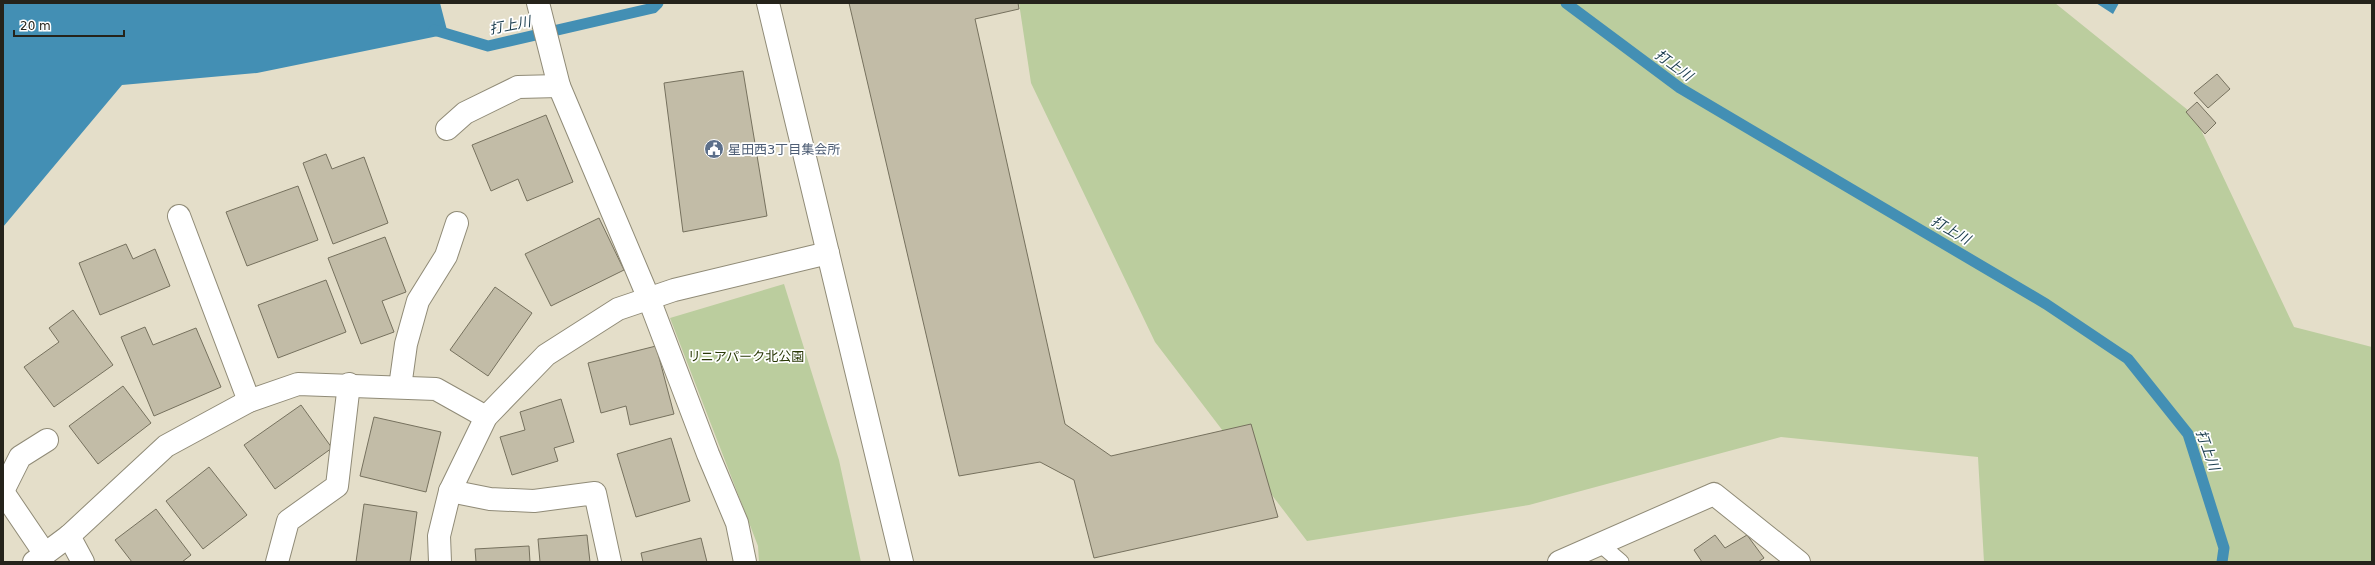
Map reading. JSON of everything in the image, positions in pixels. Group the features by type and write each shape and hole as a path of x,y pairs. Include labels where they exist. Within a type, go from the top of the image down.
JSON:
{"street":[{"path":"538,3 559,86 650,299 708,454 737,523 746,562"},
{"path":"768,3 902,562"},
{"path":"447,129 465,113 518,86 559,86"},
{"path":"179,216 249,401"},
{"path":"400,387 406,344 418,301 446,256 457,223"},
{"path":"440,562 439,536 450,491 486,417 546,355 618,310 674,290 828,253"},
{"path":"48,440 20,457 3,492 40,558 69,536 166,446 249,401 298,384 349,384 436,389 486,417"},
{"path":"277,562 288,521 336,486 349,384"},
{"path":"450,491 490,499 534,501 595,494 610,562"},
{"path":"1559,562 1714,494 1799,562"},
{"path":"69,536 84,562"}],"lane":[{"path":"1600,544 1621,562"}],"green space":[{"path":"1019,3 2055,3 2194,115 2294,327 2372,347 2372,562 1984,562 1978,457 1781,437 1529,505 1307,541 1155,342 1031,83"},
{"name":"リニアパーク北公園","path":"784,284 839,460 861,562 759,562 758,546 670,318"}],"water":[{"path":"3,3 440,3 448,34 257,73 122,85 3,227"},
{"path":"2096,3 2119,3 2113,14"}],"building":[{"path":"849,3 1018,3 1019,9 975,19 1065,424 1111,456 1251,424 1278,517 1094,558 1074,480 1040,462 959,476"},
{"name":"星田西3丁目集会所","path":"743,71 767,216 683,232 664,83"},
{"path":"2217,74 2230,89 2208,108 2194,93"},
{"path":"2197,102 2216,123 2205,134 2186,112"},
{"path":"546,115 573,182 527,201 518,179 491,191 472,145"},
{"path":"326,154 332,169 364,157 388,223 333,244 303,163"},
{"path":"298,186 318,240 247,266 226,212"},
{"path":"599,218 624,270 551,306 525,254"},
{"path":"385,237 406,292 382,301 394,332 361,344 328,258"},
{"path":"126,244 133,259 155,249 170,286 100,315 79,263"},
{"path":"326,280 346,332 278,358 258,305"},
{"path":"495,287 532,313 488,376 450,350"},
{"path":"73,310 113,365 54,407 24,367 59,342 49,328"},
{"path":"145,327 153,345 196,328 221,387 154,416 121,337"},
{"path":"656,346 674,414 630,425 626,406 601,413 588,363"},
{"path":"123,386 151,423 98,464 69,426"},
{"path":"561,399 574,442 554,448 558,461 512,475 500,437 525,430 520,412"},
{"path":"301,405 332,448 275,489 244,445"},
{"path":"374,417 441,432 426,492 360,476"},
{"path":"671,438 690,501 636,517 617,454"},
{"path":"209,467 247,515 203,549 166,501"},
{"path":"364,504 417,512 410,562 356,562"},
{"path":"156,509 191,555 182,562 132,562 115,540"},
{"path":"587,535 590,562 540,562 538,539"},
{"path":"1715,535 1725,548 1747,535 1764,558 1758,562 1702,562 1694,550"},
{"path":"701,538 707,562 643,562 641,553"},
{"path":"529,546 530,562 476,562 475,549"}],"waterway":[{"name":"打上川","path":"434,30 488,46 653,8 658,3"},
{"name":"打上川","path":"1566,3 1680,88 2046,304 2128,359 2188,434 2224,548 2222,562"}],"place":[{"name":"星田西3丁目集会所","path":"714,149"}]}
